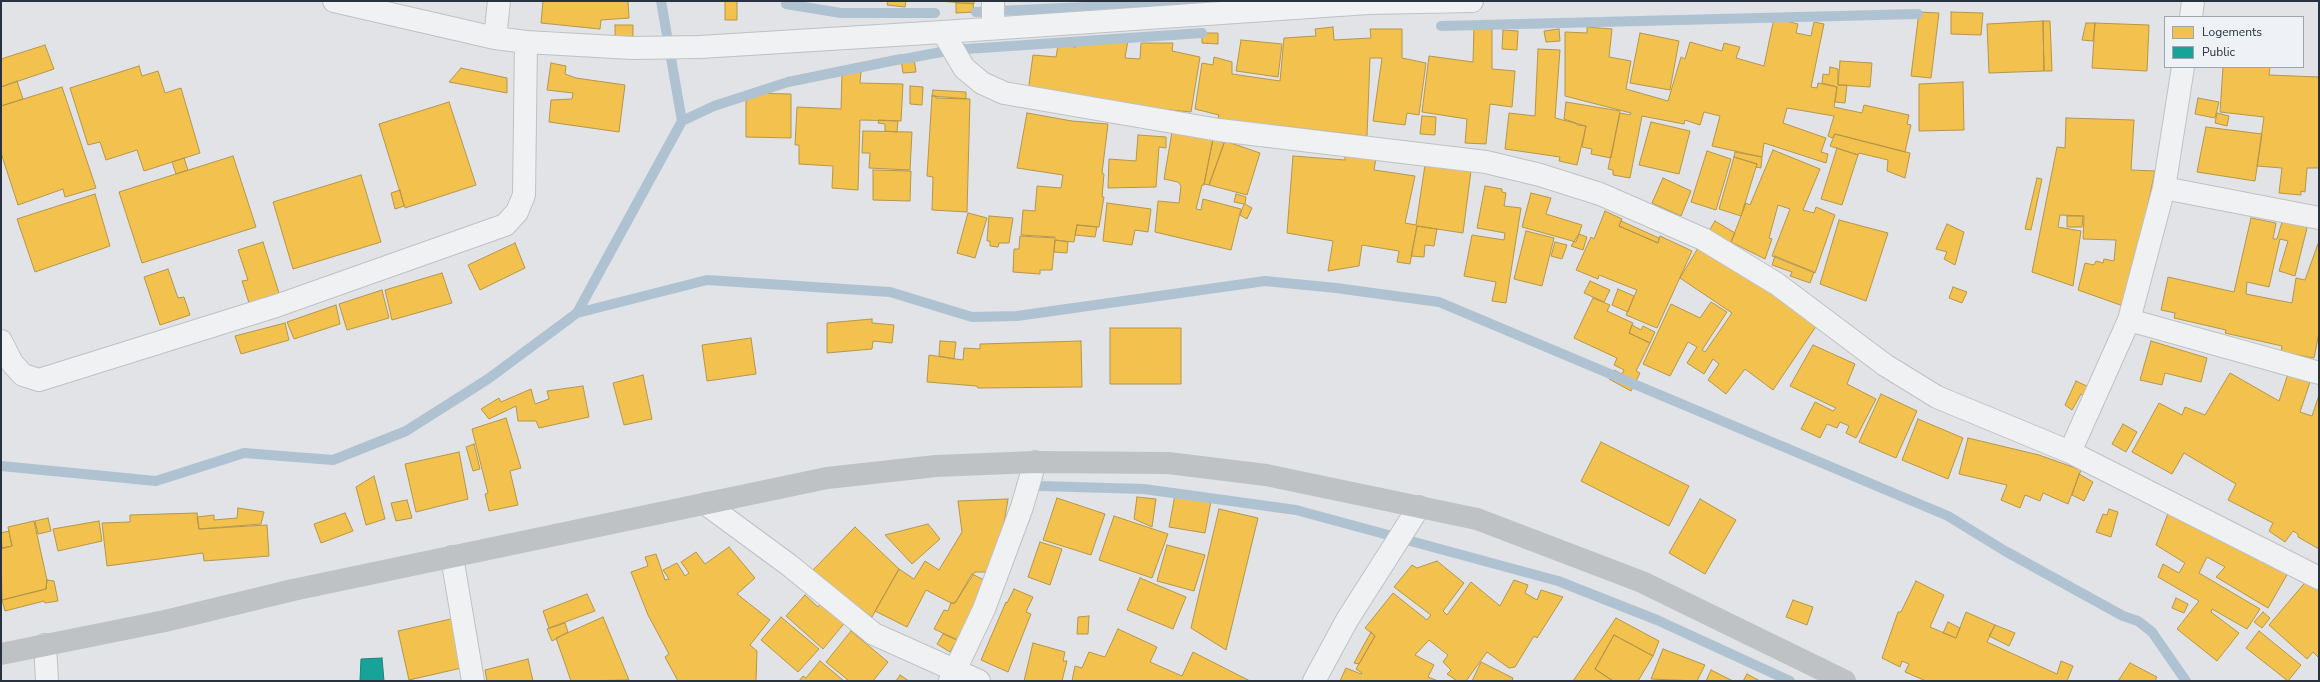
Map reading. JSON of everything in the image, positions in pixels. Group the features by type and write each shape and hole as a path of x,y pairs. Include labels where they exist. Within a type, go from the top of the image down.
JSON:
{"main road":[{"path":"1,654 165,621 293,590 827,478 936,466 1035,462 1168,463 1266,475 1477,520 1642,582 1845,681"}],"street":[{"path":"334,1 495,38 526,42 632,48 700,47 943,32 1368,2 1472,1"},
{"path":"495,38 499,1"},
{"path":"992,28 993,1"},
{"path":"2191,16 2193,1"},
{"path":"943,32 964,68 982,82 1004,93 1219,130 1486,162 1540,175 1600,194 1703,239 1777,284 1885,365 1937,397 2070,452 2319,578"},
{"path":"1,341 12,363 23,375 39,380 276,306 505,225 517,212 524,195 526,42"},
{"path":"2070,452 2129,320 2164,188 2183,68"},
{"path":"2164,188 2319,218"},
{"path":"2129,320 2319,373"},
{"path":"953,676 984,609 1022,507 1035,462"},
{"path":"706,504 789,565 874,634 953,676 979,681"},
{"path":"1314,681 1347,620 1419,507"},
{"path":"452,557 474,681"},
{"path":"44,645 47,681"}],"building: Logements":[{"path":"543,1 628,1 629,18 601,20 600,29 541,23"},
{"path":"725,1 737,1 737,20 725,20"},
{"path":"888,1 906,1 905,7 887,5"},
{"path":"940,1 974,1 974,4"},
{"path":"956,3 973,3 974,12 956,13"},
{"path":"1919,12 1939,13 1931,78 1911,76"},
{"path":"1951,12 1983,13 1981,35 1951,34"},
{"path":"1774,18 1798,24 1796,33 1811,36 1814,22 1824,24 1811,87 1817,88 1818,83 1837,87 1834,107 1862,113 1864,105 1909,115 1907,124 1911,125 1905,152 1835,134 1832,138 1828,136 1834,116 1787,108 1783,123 1826,138 1821,152 1828,154 1826,163 1764,143 1762,157 1712,146 1720,116 1704,112 1700,125 1685,120 1684,124 1642,116 1630,178 1613,175 1613,170 1608,169 1620,113 1630,115 1631,113 1565,96 1565,32 1587,33 1587,27 1612,29 1609,57 1631,61 1626,89 1668,101 1681,57 1685,59 1690,42 1722,51 1724,43 1740,47 1736,58 1764,66"},
{"path":"2043,21 2050,21 2052,71 2044,71"},
{"path":"2043,21 2044,71 1989,73 1987,24"},
{"path":"2086,23 2095,23 2093,41 2082,40"},
{"path":"2095,23 2149,25 2147,71 2092,68"},
{"path":"615,25 633,25 633,40 615,41"},
{"path":"1333,27 1334,40 1371,38 1370,29 1402,29 1402,58 1426,63 1419,115 1407,113 1405,125 1373,121 1382,58 1370,58 1367,136 1271,125 1270,130 1217,121 1219,115 1195,109 1202,63 1213,65 1214,57 1232,62 1232,74 1280,81 1284,38 1316,36 1315,29"},
{"path":"1474,27 1492,28 1492,69 1515,71 1512,107 1490,104 1486,144 1465,143 1467,119 1422,112 1429,56 1473,62"},
{"path":"1559,29 1560,41 1546,42 1544,31"},
{"path":"1503,30 1518,31 1517,50 1502,49"},
{"path":"1202,33 1218,33 1218,44 1202,43"},
{"path":"1640,33 1679,41 1670,90 1630,83"},
{"path":"1106,39 1128,40 1125,58 1140,59 1141,43 1173,43 1172,51 1200,57 1191,112 1099,103 1028,92 1033,55 1056,57 1058,45 1076,47 1077,41 1105,41"},
{"path":"1241,40 1282,44 1278,77 1236,71"},
{"path":"45,45 54,69 1,87 1,59"},
{"path":"1538,49 1560,50 1555,118 1586,126 1577,165 1559,161 1560,157 1505,149 1509,113 1535,116"},
{"path":"914,58 916,72 903,73 901,59"},
{"path":"1840,61 1872,63 1870,87 1838,85"},
{"path":"551,63 566,66 565,74 576,78 625,85 619,132 549,122 551,100 572,99 573,93 547,90"},
{"path":"139,66 142,76 158,71 165,93 181,88 200,153 144,171 137,150 106,160 100,142 88,145 70,88"},
{"path":"1830,67 1838,69 1838,85 1847,85 1845,103 1835,102 1837,87 1822,83 1823,74 1829,75"},
{"path":"461,68 507,78 507,93 449,82"},
{"path":"2223,68 2270,68 2269,75 2319,77 2319,168 2307,168 2305,192 2301,191 2301,195 2279,193 2282,168 2257,166 2264,117 2220,112"},
{"path":"861,72 860,83 903,84 901,121 860,120 858,190 832,188 833,166 799,164 799,145 795,145 797,107 841,109 842,74"},
{"path":"17,81 23,99 1,106 1,87"},
{"path":"1963,82 1964,130 1919,131 1919,84"},
{"path":"910,86 923,87 922,105 910,104"},
{"path":"62,87 96,188 65,197 63,189 18,205 1,153 1,106"},
{"path":"933,90 966,92 966,99 936,98 936,96 932,96"},
{"path":"746,93 791,94 791,138 746,137"},
{"path":"932,96 970,99 967,212 932,210 933,177 927,176"},
{"path":"2198,98 2219,102 2215,118 2195,114"},
{"path":"449,102 476,185 405,208 379,124"},
{"path":"1566,102 1620,111 1611,158 1591,154 1592,149 1582,147 1586,126 1577,125 1576,123 1564,119"},
{"path":"1027,113 1072,121 1108,124 1102,173 1104,174 1102,197 1104,197 1099,227 1077,225 1074,242 1055,240 1052,270 1040,270 1040,274 1013,272 1014,249 1019,249 1020,236 1055,238 1021,235 1023,210 1035,211 1037,186 1061,188 1063,175 1017,168"},
{"path":"2217,113 2229,116 2227,126 2215,123"},
{"path":"1422,116 1436,117 1435,135 1420,134"},
{"path":"2066,118 2134,120 2131,170 2155,171 2126,307 2078,290 2085,263 2094,265 2096,261 2103,263 2104,259 2114,261 2116,240 2083,239 2084,216 2060,215 2058,227 2081,231 2073,286 2032,272 2057,147 2065,148"},
{"path":"879,120 898,121 897,132 885,131 885,124 878,123"},
{"path":"1651,122 1690,131 1679,174 1639,165"},
{"path":"2206,127 2262,134 2255,181 2197,172"},
{"path":"863,131 912,132 910,170 869,168 870,153 862,153"},
{"path":"1172,132 1213,139 1204,185 1202,185 1196,209 1201,210 1203,199 1241,209 1231,250 1155,232 1158,201 1179,203 1181,186 1178,182 1164,179"},
{"path":"1835,134 1910,153 1905,178 1887,171 1888,160 1859,153 1858,155 1830,146"},
{"path":"1138,135 1166,137 1166,148 1159,147 1156,187 1108,188 1109,159 1136,161"},
{"path":"1213,139 1224,143 1209,185 1204,184"},
{"path":"1225,141 1260,153 1247,195 1209,185"},
{"path":"1837,148 1858,155 1842,205 1821,199"},
{"path":"1773,150 1820,169 1803,210 1814,213 1816,207 1835,215 1815,273 1772,256 1790,209 1778,205 1769,238 1772,239 1765,259 1731,242 1746,203 1750,205"},
{"path":"1707,151 1731,159 1716,210 1691,202"},
{"path":"1735,152 1762,157 1761,168 1756,167 1757,164 1734,157"},
{"path":"233,156 256,227 142,263 119,192"},
{"path":"1293,156 1345,160 1345,156 1376,158 1374,170 1415,176 1405,223 1416,225 1425,165 1471,171 1463,233 1417,226 1410,264 1397,262 1399,251 1362,245 1359,266 1328,271 1333,241 1287,233"},
{"path":"1734,157 1757,164 1741,216 1719,209"},
{"path":"184,158 188,170 176,174 172,162"},
{"path":"873,170 911,171 910,201 873,200"},
{"path":"361,175 381,242 293,269 273,202"},
{"path":"1663,178 1691,191 1681,216 1652,203"},
{"path":"2037,178 2042,179 2031,230 2025,229"},
{"path":"1485,186 1502,189 1502,192 1506,193 1504,206 1521,208 1506,303 1492,301 1496,282 1464,276 1472,235 1504,240 1505,233 1477,228"},
{"path":"400,190 404,206 395,209 391,193"},
{"path":"1531,193 1551,198 1546,214 1582,225 1576,242 1522,227"},
{"path":"95,194 110,246 35,272 17,219"},
{"path":"1236,194 1246,197 1245,204 1252,208 1247,219 1240,215 1244,204 1234,202"},
{"path":"1107,203 1151,209 1148,232 1135,230 1132,245 1103,241"},
{"path":"1605,211 1622,219 1619,226 1658,243 1660,236 1692,251 1657,328 1626,315 1637,290 1599,275 1598,279 1576,270 1591,237 1594,239"},
{"path":"968,213 987,218 975,258 957,253"},
{"path":"989,216 1013,218 1009,243 999,243 998,247 990,246 990,241 987,241"},
{"path":"2067,216 2083,216 2082,227 2067,227"},
{"path":"2251,218 2276,223 2273,239 2277,239 2282,222 2308,224 2295,276 2279,271 2288,241 2280,239 2269,287 2247,282 2246,294 2292,303 2296,278 2305,280 2319,241 2319,333 2314,358 2281,352 2282,346 2225,333 2226,330 2174,318 2175,313 2161,310 2168,277 2234,292"},
{"path":"1839,220 1888,233 1866,301 1820,284"},
{"path":"1621,221 1659,238 1658,243 1619,226"},
{"path":"1715,221 1735,233 1730,244 1709,231"},
{"path":"1947,224 1964,232 1955,265 1944,259 1947,252 1936,249"},
{"path":"1077,225 1097,227 1095,237 1075,235"},
{"path":"1417,226 1437,229 1434,246 1425,245 1424,257 1411,256"},
{"path":"1526,231 1554,238 1542,286 1514,279"},
{"path":"1579,234 1587,237 1583,250 1571,246"},
{"path":"1055,240 1068,242 1067,253 1054,252"},
{"path":"263,242 279,293 249,303 242,281 248,280 238,250"},
{"path":"1555,242 1567,245 1562,259 1551,256"},
{"path":"515,243 525,268 480,290 468,265"},
{"path":"1698,248 1819,322 1773,390 1745,369 1726,394 1708,380 1719,364 1713,359 1704,374 1687,363 1697,347 1688,342 1670,376 1643,364 1671,304 1700,318 1711,302 1727,312 1702,350 1705,352 1732,313 1680,278"},
{"path":"1775,256 1814,272 1810,283 1790,276 1792,272 1772,265"},
{"path":"168,269 178,298 184,297 190,315 160,325 144,277"},
{"path":"442,273 452,303 392,320 385,290"},
{"path":"1590,281 1610,290 1604,302 1584,293"},
{"path":"1953,287 1967,292 1962,303 1949,298"},
{"path":"1618,289 1634,296 1628,312 1612,305"},
{"path":"382,290 389,318 347,330 339,304"},
{"path":"1593,298 1610,305 1607,311 1633,323 1629,333 1650,343 1636,371 1640,373 1631,391 1609,379 1614,370 1622,374 1624,370 1614,365 1617,358 1574,338"},
{"path":"336,305 340,324 294,339 287,322"},
{"path":"872,319 872,323 894,325 892,343 873,341 872,349 827,353 827,323"},
{"path":"285,323 289,340 241,354 235,336"},
{"path":"1632,325 1641,330 1643,326 1655,332 1650,343 1629,333"},
{"path":"1110,328 1181,328 1181,384 1110,384"},
{"path":"751,338 756,374 707,381 702,345"},
{"path":"940,341 956,342 954,359 939,356"},
{"path":"1081,341 1082,387 978,388 977,386 927,382 929,355 963,360 964,348 980,349 980,344"},
{"path":"2151,341 2207,358 2201,382 2165,373 2162,385 2140,380"},
{"path":"1813,345 1855,364 1847,384 1876,399 1856,438 1846,433 1849,426 1840,422 1837,428 1827,424 1820,438 1801,429 1815,402 1833,411 1836,408 1790,386"},
{"path":"2289,371 2311,379 2300,412 2312,416 2319,395 2319,549 2298,537 2298,534 2293,531 2285,542 2269,531 2273,523 2228,500 2236,484 2184,453 2172,474 2132,452 2159,403 2182,415 2185,407 2205,415 2230,373 2279,401"},
{"path":"643,375 652,419 624,425 613,383"},
{"path":"2076,381 2091,388 2086,397 2081,394 2072,410 2065,405"},
{"path":"583,386 589,417 539,428 536,421 518,421 516,406 489,419 481,409 499,398 501,402 531,389 535,404 549,399 547,391"},
{"path":"1881,394 1917,411 1896,458 1859,442"},
{"path":"506,418 521,468 510,471 518,505 489,511 485,494 488,493 472,429"},
{"path":"1918,419 1963,438 1948,479 1902,460"},
{"path":"2123,424 2137,432 2126,452 2112,444"},
{"path":"1968,438 2039,455 2081,470 2068,504 2043,493 2040,501 2025,495 2020,508 2001,500 2007,485 1959,474"},
{"path":"1601,442 1689,486 1669,526 1581,481"},
{"path":"474,444 480,469 473,471 466,447"},
{"path":"459,452 468,499 416,512 405,464"},
{"path":"2079,474 2093,482 2084,501 2072,495"},
{"path":"374,476 385,519 366,525 356,487"},
{"path":"1175,495 1211,501 1205,533 1169,527"},
{"path":"1137,497 1156,499 1152,527 1134,519"},
{"path":"1057,498 1105,514 1091,555 1043,540"},
{"path":"1008,499 1000,547 993,572 975,572 955,603 951,603 926,590 907,627 875,611 899,569 914,579 925,561 939,570 962,532 958,501"},
{"path":"1700,499 1736,520 1705,574 1669,553"},
{"path":"407,500 412,518 396,521 391,503"},
{"path":"238,508 264,512 261,524 199,529 197,517 214,515 214,520 237,518"},
{"path":"2170,508 2288,573 2268,608 2216,577 2225,567 2207,557 2199,573 2260,609 2247,629 2212,609 2211,612 2239,633 2217,661 2177,629 2199,601 2158,577 2163,564 2179,573 2185,563 2156,545"},
{"path":"1219,509 1258,518 1226,650 1191,628"},
{"path":"2109,509 2118,512 2111,537 2096,532 2103,514 2107,515"},
{"path":"197,513 199,529 267,525 269,556 204,561 203,553 107,566 102,523 130,522 130,515"},
{"path":"345,513 353,531 321,543 314,524"},
{"path":"1114,516 1168,534 1152,578 1099,560"},
{"path":"48,518 51,531 38,534 35,521"},
{"path":"34,521 47,580 46,589 2,600 1,549 12,546 8,527"},
{"path":"99,521 102,541 58,551 53,529"},
{"path":"928,524 940,539 912,564 885,535"},
{"path":"855,527 899,569 872,617 811,572"},
{"path":"9,531 12,546 2,548 1,533"},
{"path":"1040,542 1062,549 1050,585 1028,577"},
{"path":"1167,545 1205,555 1194,591 1157,581"},
{"path":"729,547 755,578 737,594 770,620 750,645 757,651 756,681 678,681 665,657 669,654 648,615 631,572 648,566 645,557 656,554 665,580 669,579 663,570 677,563 685,576 689,573 681,562 696,552 705,564"},
{"path":"1437,561 1464,583 1443,611 1447,615 1471,582 1500,606 1514,580 1528,585 1525,593 1537,600 1541,590 1563,597 1537,638 1534,636 1515,667 1509,668 1487,652 1466,681 1457,681 1447,674 1451,670 1443,662 1448,655 1429,640 1415,655 1434,665 1428,677 1438,681 1340,681 1346,668 1361,674 1362,673 1356,669 1375,636 1365,628 1393,593 1427,620 1431,615 1394,587 1412,565 1417,568"},
{"path":"972,574 990,583 960,641 934,629 944,610 948,611 951,603 955,603"},
{"path":"1140,578 1186,597 1173,629 1127,610"},
{"path":"2308,579 2319,589 2319,658 2313,652 2307,659 2269,625"},
{"path":"47,580 54,581 58,601 45,603 44,601 5,611 2,600 46,589"},
{"path":"1916,581 1944,595 1930,627 1956,638 1966,612 1995,625 1987,642 2057,674 2061,661 2073,666 2067,681 1926,681 1905,672 1909,664 1902,661 1900,667 1882,658 1898,612 1901,612"},
{"path":"1014,589 1033,597 1026,612 1031,614 1008,672 981,660 1006,602 1007,603"},
{"path":"587,594 595,611 549,628 543,611"},
{"path":"805,595 818,607 823,600 847,620 823,649 786,616"},
{"path":"2176,598 2188,604 2184,613 2172,608"},
{"path":"1793,600 1813,607 1807,625 1786,617"},
{"path":"2263,612 2270,618 2262,628 2254,622"},
{"path":"1089,616 1088,634 1077,634 1078,617"},
{"path":"603,617 629,680 571,681 556,638"},
{"path":"781,617 819,649 798,672 761,640"},
{"path":"455,618 466,667 409,680 398,631"},
{"path":"1616,618 1659,641 1653,656 1614,635 1595,669 1613,681 1573,681"},
{"path":"1948,622 1960,628 1956,638 1943,633"},
{"path":"565,623 568,632 552,641 547,629"},
{"path":"1995,625 2015,633 2009,646 1989,636"},
{"path":"1118,629 1157,647 1150,662 1182,676 1193,652 1250,681 1072,681 1075,666 1082,668 1089,652 1105,657"},
{"path":"851,631 888,662 873,681 849,681 826,662"},
{"path":"2259,631 2301,665 2288,681 2246,648"},
{"path":"1371,632 1375,636 1359,664 1354,663"},
{"path":"943,634 957,640 950,652 937,644"},
{"path":"1614,635 1653,656 1638,681 1613,681 1595,669"},
{"path":"1033,643 1065,652 1063,661 1067,661 1062,681 1024,681"},
{"path":"1663,649 1705,665 1697,681 1651,679"},
{"path":"528,659 533,681 487,681 485,670"},
{"path":"820,661 844,681 799,681 803,676 806,678"},
{"path":"1481,662 1513,678 1512,681 1472,681"},
{"path":"2130,663 2157,677 2155,681 2118,681"},
{"path":"1711,670 1733,681 1706,681"},
{"path":"1747,674 1760,681 1743,681"},
{"path":"900,675 909,681 896,681"}],"building: Public":[{"path":"382,658 384,681 360,681 361,659"}],"waterway":[{"path":"577,313 682,121 661,1"},
{"path":"976,12 1216,1"},
{"path":"786,4 841,13 935,13"},
{"path":"1441,26 1918,14"},
{"path":"904,59 952,50 1202,33"},
{"path":"682,121 714,106 788,82 901,59"},
{"path":"1,466 156,481 244,453 333,460 406,431 488,379 577,313 707,280 890,292 972,317 1017,316 1265,281 1336,288 1439,302 1948,516 2005,551 2123,616 2138,621 2152,632 2186,681"},
{"path":"1038,486 1144,489 1296,510 1558,581 1657,620 1790,681"}]}
